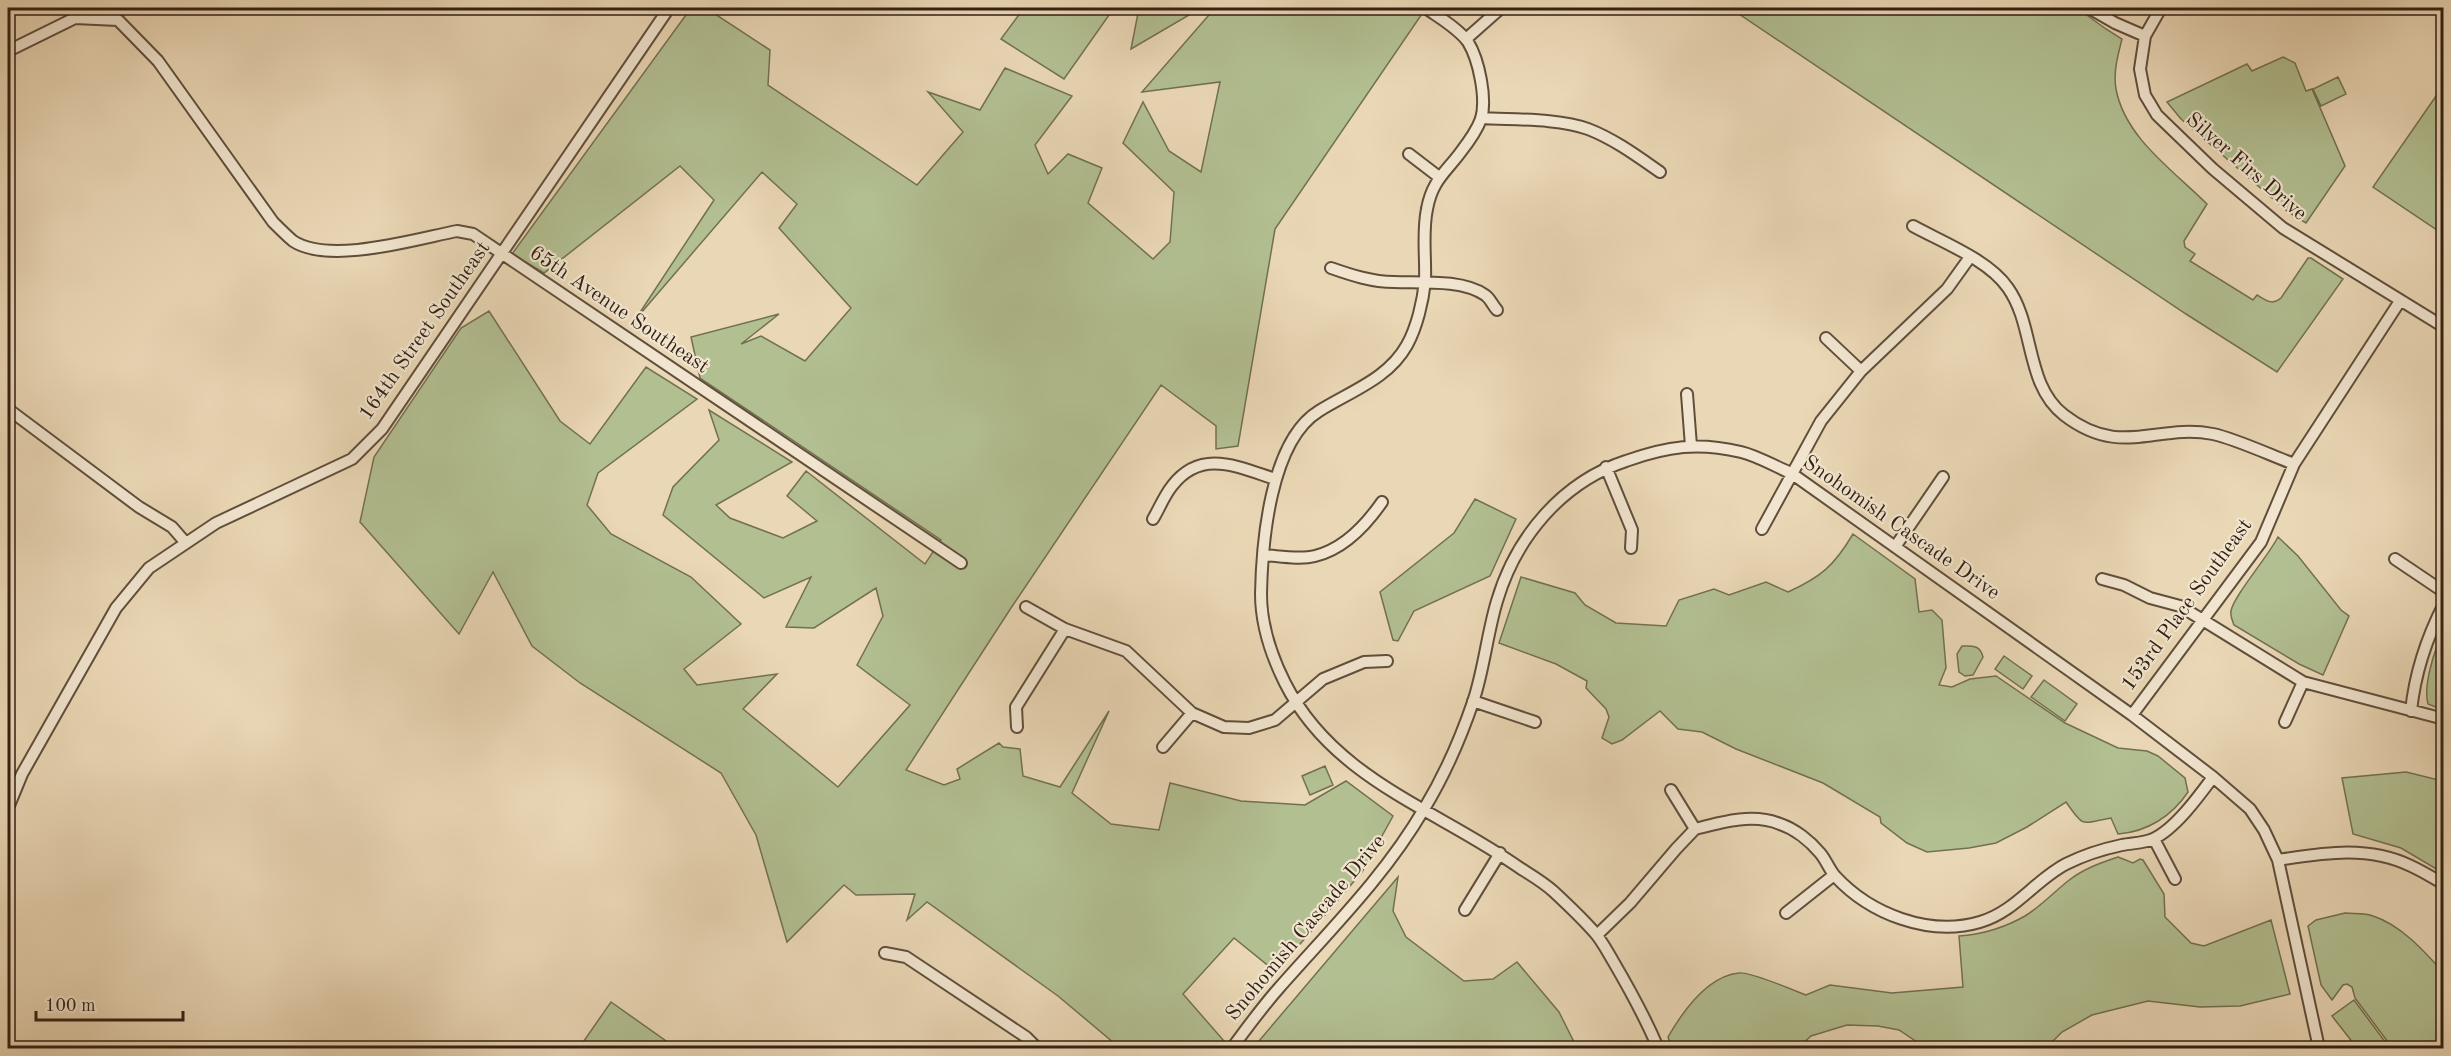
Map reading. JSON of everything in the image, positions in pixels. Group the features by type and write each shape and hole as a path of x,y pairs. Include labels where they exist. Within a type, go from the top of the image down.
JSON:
{"street":[{"name":"164th Street Southeast","path":"8,808 22,774 116,608 149,567 216,523 352,459 382,429 503,255 669,8"},
{"path":"1466,39 1501,8"},
{"path":"2089,8 2145,36 2161,8"},
{"path":"1427,9 1466,39 1477,62 1481,86 1481,118 1461,153 1439,177 1428,204 1424,228 1425,281 1419,313 1407,345 1383,375 1315,413 1294,437 1275,479 1267,520 1261,598 1266,630 1277,666 1295,703 1321,736 1347,762 1424,811 1500,853 1551,889 1597,935 1641,1008 1658,1048"},
{"name":"65th Avenue Southeast","path":"8,51 75,18 118,20 158,61 273,222 295,242 325,251 357,250 457,231 473,234 961,563"},
{"name":"Silver Firs Drive","path":"2145,36 2140,69 2145,95 2157,116 2283,228 2444,327"},
{"path":"1481,118 1586,128 1616,142 1660,172"},
{"path":"1409,154 1439,177"},
{"path":"1913,226 1994,272 2007,287 2016,302 2030,340 2035,373 2049,398 2062,414 2088,429 2116,439 2182,433 2212,434 2294,464"},
{"path":"1761,529 1821,421 1861,371 1947,289 1970,257"},
{"path":"1331,268 1358,278 1393,282 1425,281 1459,286 1486,296 1497,310"},
{"name":"153rd Place Southeast","path":"2132,715 2261,542 2294,464 2400,301"},
{"path":"1826,338 1861,371"},
{"path":"1687,394 1691,446"},
{"path":"8,409 139,507 171,527 185,542"},
{"name":"Snohomish Cascade Drive","path":"1232,1048 1272,996 1372,885 1424,811 1449,764 1473,701 1497,602 1506,576 1517,552 1545,513 1576,486 1606,467 1658,450 1691,446 1743,453 1791,473 2132,715 2213,777 2250,809 2264,830 2278,861 2319,1048"},
{"path":"1153,519 1172,486 1192,467 1212,462 1231,465 1275,479"},
{"path":"1606,467 1632,530 1631,548"},
{"path":"1895,547 1942,477"},
{"path":"1264,555 1314,557 1341,545 1368,522 1382,502"},
{"path":"2395,559 2444,592"},
{"path":"2102,579 2124,585 2150,598 2180,606 2303,682 2444,719"},
{"path":"2411,711 2414,682 2420,662 2429,633 2444,604"},
{"path":"1026,607 1065,629 1126,651 1192,713 1224,727 1249,728 1275,720 1323,679 1364,662 1388,661"},
{"path":"1017,728 1016,707 1065,629"},
{"path":"2285,722 2303,682"},
{"path":"1473,701 1535,722"},
{"path":"1163,747 1192,713"},
{"path":"1597,935 1630,903 1695,829 1728,821 1747,820 1780,824 1805,837 1820,853 1834,875 1859,897 1888,914 1917,924 1979,922 2004,912 2065,865 2100,850 2154,839 2192,806 2213,777"},
{"path":"1671,790 1695,829"},
{"path":"2154,839 2175,879"},
{"path":"2278,861 2332,851 2368,853 2410,865 2444,884"},
{"path":"1466,910 1500,853"},
{"path":"1786,913 1834,875"},
{"path":"885,953 906,957 1026,1037 1037,1048"}],"green space":[{"path":"691,8 706,8 770,50 768,85 917,185 963,132 928,92 980,110 1005,68 1072,96 1035,145 1048,174 1068,154 1102,168 1088,203 1153,259 1170,242 1174,192 1123,143 1143,102 1169,151 1201,172 1220,82 1142,92 1215,8 1426,8 1275,229 1238,446 1216,449 1216,426 1161,385 1011,608 906,770 944,785 960,779 957,769 999,743 1003,747 1020,749 1023,776 1060,787 1109,711 1072,793 1111,824 1159,830 1170,783 1241,801 1305,805 1346,781 1393,816 1362,872 1276,972 1234,938 1183,994 1224,1041 1219,1048 1120,1048 1058,996 927,902 907,920 915,894 856,895 844,885 787,942 756,835 721,773 580,683 532,646 493,572 459,634 360,522 374,457 461,328 489,311 560,421 590,444 646,367 697,399 598,473 587,505 611,534 691,577 741,624 684,669 697,685 777,674 743,709 838,787 910,705 857,665 883,616 876,588 814,628 786,627 811,577 764,598 663,515 673,487 719,440 709,410 792,462 716,505 730,518 783,538 817,521 787,496 806,471 925,564 941,540 700,378 691,337 779,314 741,344 761,336 805,361 851,308 779,228 797,204 762,172 635,320 714,200 680,166 544,273 512,254"},
{"path":"1024,8 1114,8 1064,79 1001,39"},
{"path":"1139,8 1201,8 1131,49"},
{"path":"1730,8 2077,8 2122,39 2116,64 2115,83 2121,107 2129,123 2166,166 2207,204 2184,241 2185,247 2195,254 2190,261 2253,300 2257,295 2272,302 2281,298 2308,258 2343,279 2277,372 2186,314"},
{"path":"2283,57 2295,63 2306,91 2312,89 2345,166 2306,223 2288,212 2181,119 2167,102 2247,64 2252,71"},
{"path":"2338,77 2346,94 2321,106 2313,89"},
{"path":"2443,86 2443,234 2373,187"},
{"path":"1475,499 1516,519 1490,576 1414,611 1398,641 1393,640 1380,592 1454,533"},
{"path":"1853,534 1915,579 1919,612 1932,610 1942,620 1946,668 1939,685 1952,687 1970,679 1996,676 2065,723 2118,748 2147,751 2158,756 2185,778 2188,792 2182,801 2149,826 2118,834 2111,818 2084,822 2077,817 2066,802 2027,827 1996,843 1927,852 1907,843 1881,823 1880,817 1823,783 1736,749 1702,732 1678,729 1660,711 1622,740 1612,744 1602,738 1609,717 1606,709 1586,688 1587,681 1556,664 1499,643 1521,577 1575,593 1585,605 1616,623 1666,626 1679,600 1714,589 1729,595 1766,582 1788,592 1799,587 1826,569"},
{"path":"2278,537 2298,556 2341,610 2349,616 2323,675 2299,664 2234,625 2232,620 2233,605"},
{"path":"2443,634 2443,710 2428,704 2427,688 2430,668"},
{"path":"1962,646 1976,647 1982,653 1983,657 1973,675 1965,676 1959,672 1957,654"},
{"path":"2004,656 2032,676 2023,689 1995,669"},
{"path":"2044,680 2077,704 2065,721 2031,697"},
{"path":"1325,766 1333,785 1310,795 1302,776"},
{"path":"2406,772 2443,781 2443,873 2401,848 2353,834 2342,778"},
{"path":"2118,857 2133,863 2140,859 2143,860 2164,894 2165,917 2191,943 2204,946 2271,920 2290,994 2240,1006 2200,1007 2148,1001 2092,1015 2062,1032 2046,1048 1926,1048 1899,1030 1878,1026 1847,1025 1811,1036 1798,1048 1672,1048 1668,1037 1697,996 1717,981 1739,973 1761,978 1806,995 1830,985 1892,993 1963,987 1959,936 1985,932 2018,920 2080,873"},
{"path":"1398,877 1393,911 1406,937 1464,981 1493,979 1517,962 1559,1012 1577,1048 1253,1048"},
{"path":"2345,913 2370,915 2393,926 2411,939 2443,972 2443,1048 2383,1048 2388,1042 2355,998 2352,987 2347,984 2343,985 2332,1000 2321,985 2308,926 2316,920"},
{"path":"2354,1000 2386,1043 2378,1048 2357,1048 2332,1016"},
{"path":"611,1002 676,1048 579,1048"}]}
